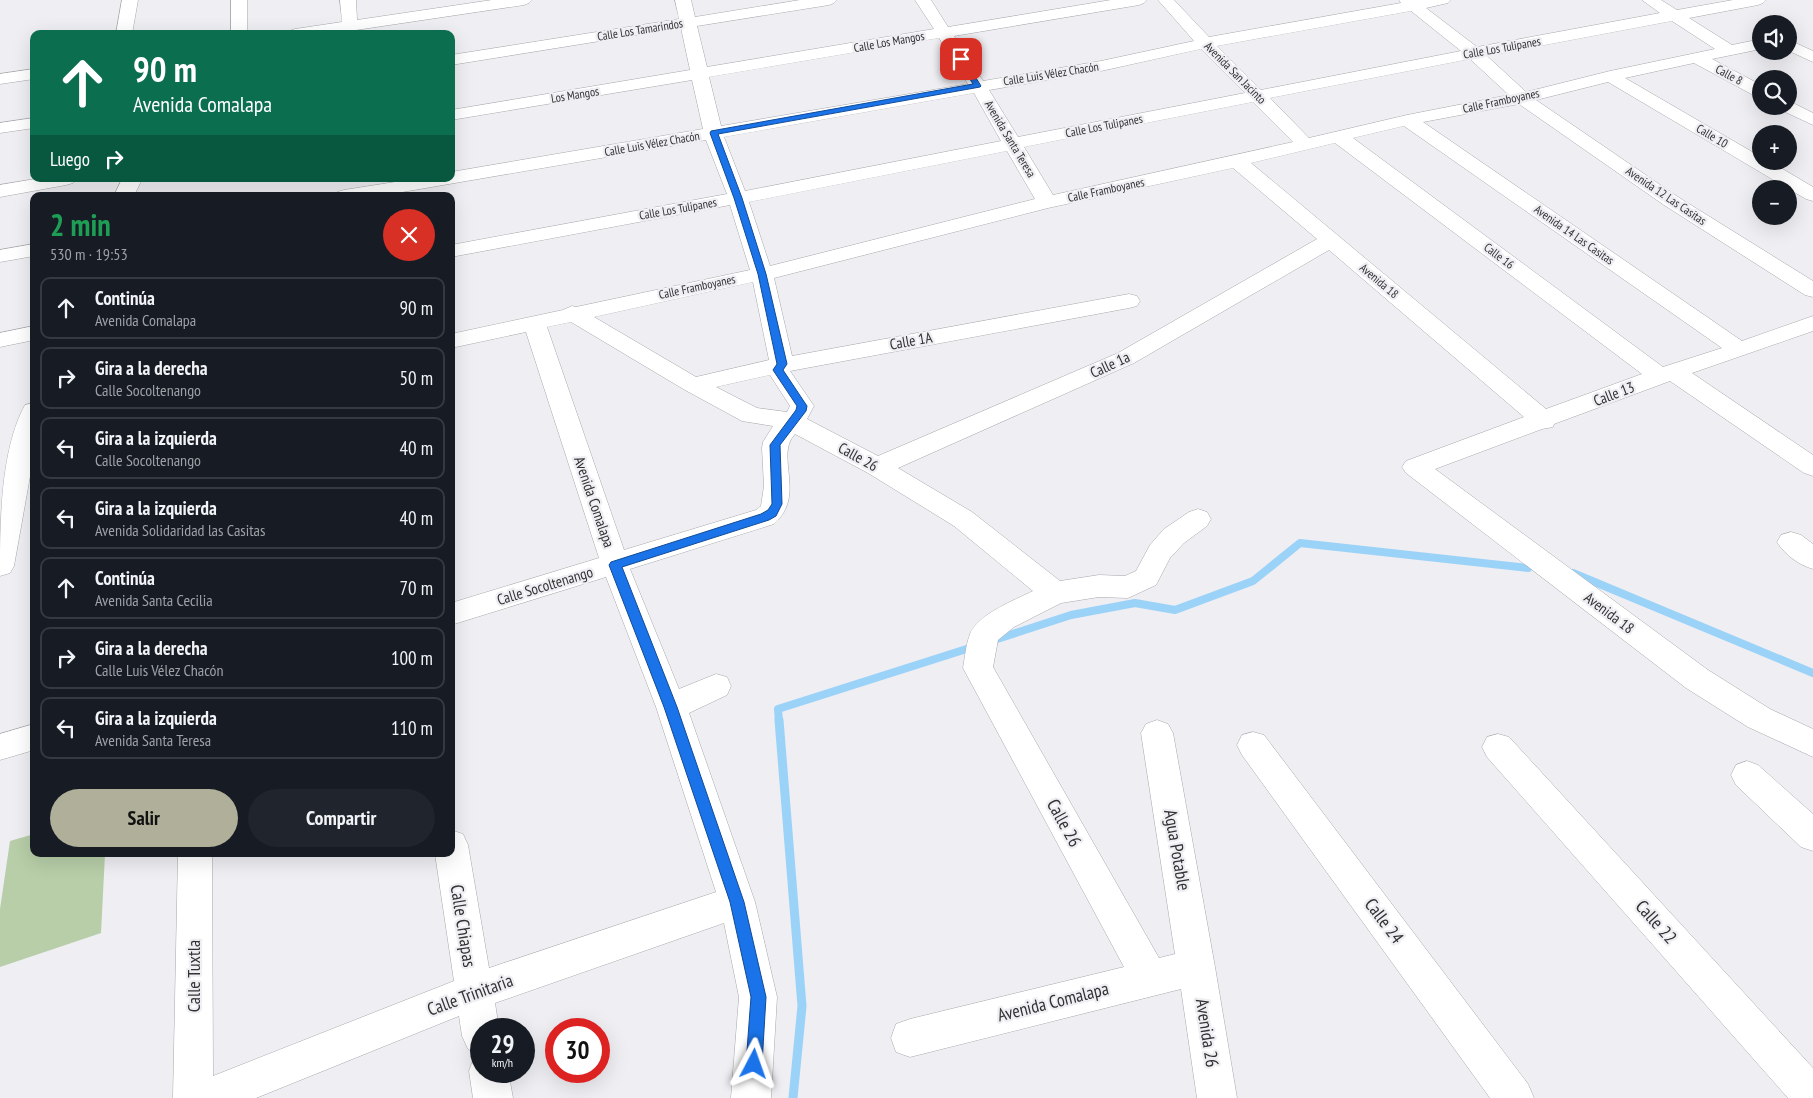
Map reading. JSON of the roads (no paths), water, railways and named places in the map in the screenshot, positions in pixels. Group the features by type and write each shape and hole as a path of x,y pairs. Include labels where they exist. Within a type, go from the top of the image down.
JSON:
{"street":[{"path":"125,30 130,0"},
{"path":"239,0 239,30"},
{"path":"348,0 350,26"},
{"path":"322,30 350,26 437,20 463,4 524,0"},
{"path":"683,0 713,133 738,198 762,274 782,364"},
{"name":"Calle Los Tamarindos","path":"455,59 829,0"},
{"name":"Avenida Santa Teresa","path":"923,0 978,86 1047,202"},
{"name":"Calle Los Mangos","path":"699,75 1139,0"},
{"name":"Avenida San Jacinto","path":"1166,0 1205,44 1305,144"},
{"name":"Calle Luis Vélez Chacón","path":"455,180 978,86 1101,66 1411,3 1443,0"},
{"path":"1650,0 1678,16 1728,50"},
{"name":"Calle Los Tulipanes","path":"455,249 738,198 1474,53 1758,0"},
{"name":"Avenida 12 Las Casitas","path":"1411,3 1474,53 1522,98 1671,201 1813,290"},
{"path":"1797,36 1805,34"},
{"name":"Calle Framboyanes","path":"455,340 572,313 762,274 1047,202 1237,161 1407,120 1522,98 1610,76 1752,46"},
{"path":"1797,49 1813,57"},
{"name":"Calle 8","path":"1697,58 1752,87"},
{"path":"0,67 27,75"},
{"path":"0,79 27,75"},
{"name":"Los Mangos","path":"455,114 699,75"},
{"name":"Calle 10","path":"1610,76 1813,196"},
{"path":"1797,111 1813,120"},
{"name":"Avenida 14 Las Casitas","path":"1407,120 1740,350"},
{"path":"0,128 30,124"},
{"name":"Calle 16","path":"1338,136 1667,374 1813,467"},
{"name":"Avenida 18","path":"1237,161 1544,420"},
{"path":"0,191 50,182"},
{"name":"Calle Luis Vélez Chacón","path":"373,192 438,183"},
{"name":"Calle 1a","path":"877,467 1126,358 1331,240"},
{"path":"0,256 30,251"},
{"name":"Calle 1A","path":"694,385 782,364 1128,301"},
{"name":"Calle 26","path":"572,313 694,385 751,415 791,421 877,467 963,519 1055,593 1004,619 984,635 978,668 1150,978"},
{"name":"Avenida Comalapa","path":"534,322 615,565 671,707 737,902 758,997 751,1098"},
{"name":"Calle 13","path":"1415,467 1667,374 1813,323"},
{"path":"0,340 30,334"},
{"name":"Calle Socoltenango","path":"455,613 615,565 765,517 772,513 777,504 775,445 791,421 801,411 802,406 778,370 782,364"},
{"path":"0,566 19,439 30,418"},
{"name":"Avenida 18","path":"1415,467 1697,679 1759,718 1813,744"},
{"path":"1055,593 1099,586 1128,587 1146,578 1160,552 1174,536 1198,519"},
{"path":"1791,542 1813,559"},
{"path":"671,707 716,686"},
{"name":"Agua Potable","path":"1157,733 1197,967"},
{"path":"0,747 30,738"},
{"name":"Calle 24","path":"1253,745 1514,1098"},
{"name":"Calle 22","path":"1498,747 1813,1097"},
{"path":"1747,775 1813,836"},
{"name":"Calle Tuxtla","path":"193,1098 195,857"},
{"name":"Calle Chiapas","path":"453,857 478,1018"},
{"name":"Calle Trinitaria","path":"206,1098 473,992 737,902"},
{"name":"Avenida Comalapa","path":"910,1038 1197,967"},
{"name":"Avenida 26","path":"1197,967 1217,1098"},
{"path":"490,1083 493,1098"}],"waterway":[{"path":"991,641 1071,615 1135,603 1175,610 1253,581 1300,543 1528,568"},
{"path":"1573,573 1813,673"},
{"path":"779,722 778,709 976,646"},
{"path":"779,720 802,1006 793,1098"}]}
